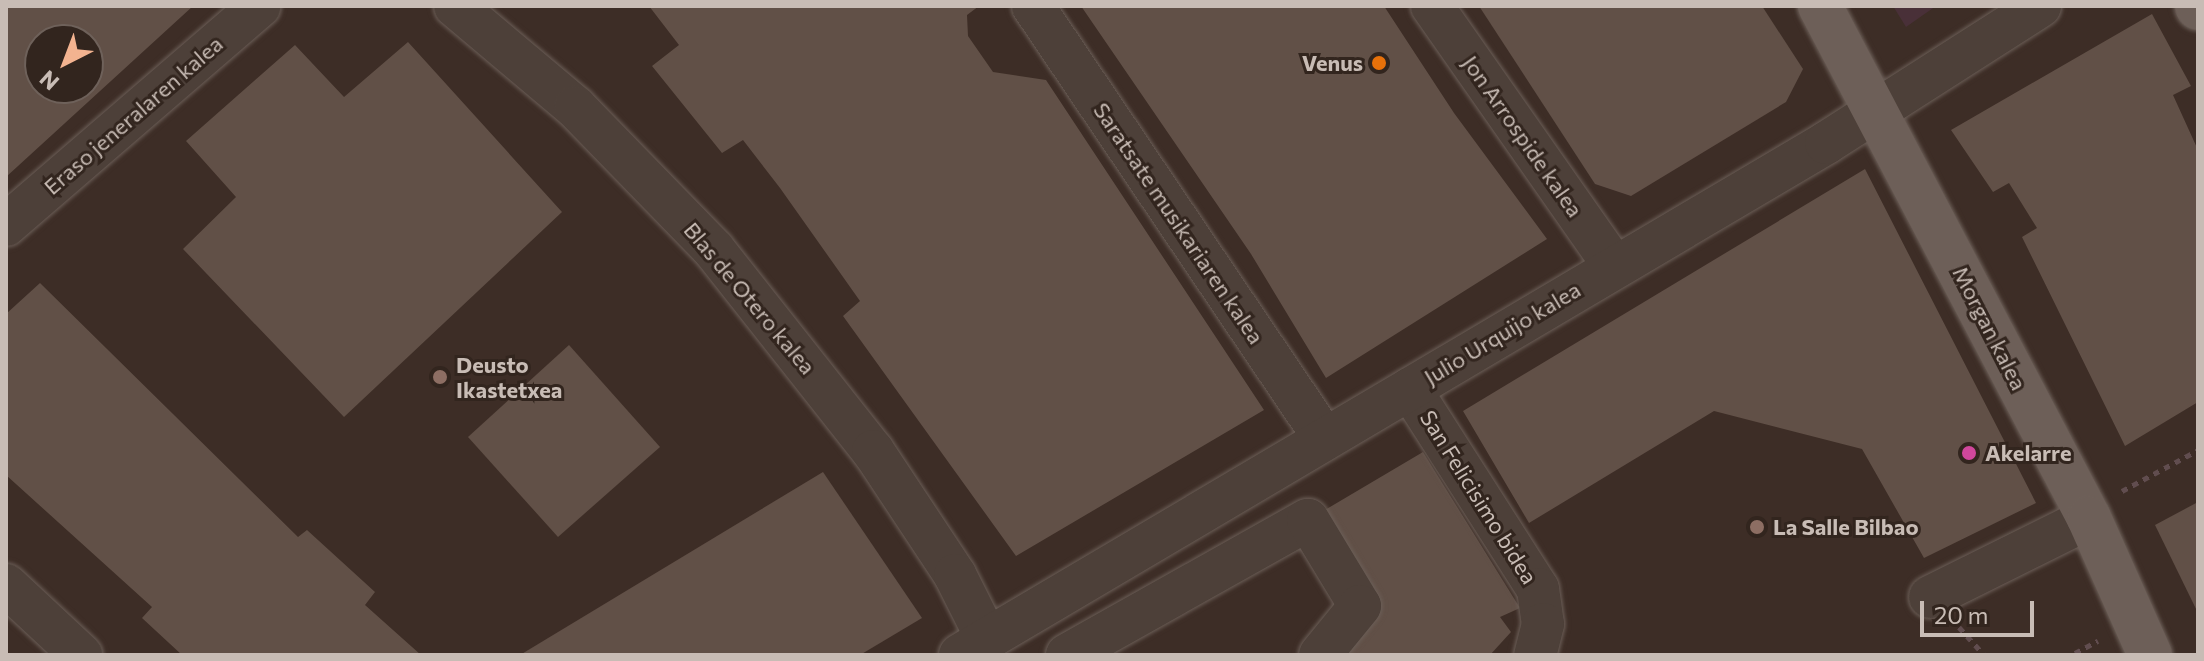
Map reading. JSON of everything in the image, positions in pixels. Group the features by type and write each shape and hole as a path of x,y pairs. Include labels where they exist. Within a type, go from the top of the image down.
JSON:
{"main road":[{"name":"Morgan kalea","path":"1820,6 2102,507 2150,655"}],"street":[{"name":"Eraso jeneralaren kalea","path":"6,225 260,6"},
{"name":"Blas de Otero kalea","path":"455,6 575,107 714,250 873,451 955,575 974,647"},
{"name":"Saratsate musikariaren kalea","path":"1033,6 1325,439"},
{"name":"Jon Arrospide kalea","path":"1432,6 1614,266"},
{"name":"Julio Urquijo kalea","path":"974,647 1879,111 2035,7"},
{"name":"San Felicisimo bidea","path":"1410,389 1538,589 1543,624 1535,655"},
{"path":"1930,597 2102,507"},
{"path":"1067,655 1308,520 1360,606 1320,655"},
{"path":"6,585 81,655"}],"path":[{"path":"2102,507 2198,450"},
{"path":"2075,653 2103,639"}],"shaded area":[{"path":"1893,6 1936,6 1906,27"}],"building":[{"path":"6,6 193,6 104,87 104,24 24,24 24,104 86,104 6,177"},
{"path":"649,6 979,6 967,15 968,36 993,72 1046,80 1264,410 1016,556 843,316 860,301 780,188 743,140 722,153 652,66 679,45"},
{"path":"1081,6 1384,6 1454,113 1547,239 1326,378 1251,254"},
{"path":"1479,6 1762,6 1803,69 1786,102 1631,196 1595,184"},
{"path":"2152,14 2191,86 2173,95 2198,150 2198,402 2125,446 2022,237 2037,228 2009,183 1993,192 1951,130"},
{"path":"408,42 562,212 344,417 183,249 236,197 186,141 295,45 344,97"},
{"path":"1865,169 2036,503 1924,558 1862,449 1714,411 1529,523 1463,411"},
{"path":"40,283 298,537 307,530 375,592 365,605 421,655 182,655 142,618 152,607 6,475 6,314"},
{"path":"569,345 660,447 558,537 468,437"},
{"path":"1423,452 1520,608 1500,617 1511,632 1490,655 1320,655 1360,606 1308,520"},
{"path":"823,472 922,618 860,655 520,655"},
{"path":"2198,502 2198,613 2155,525"}],"place":[{"name":"Venus","path":"1379,63"},
{"name":"Deusto Ikastetxea","path":"440,377"},
{"name":"Akelarre","path":"1969,453"},
{"name":"La Salle Bilbao","path":"1757,527"}]}
